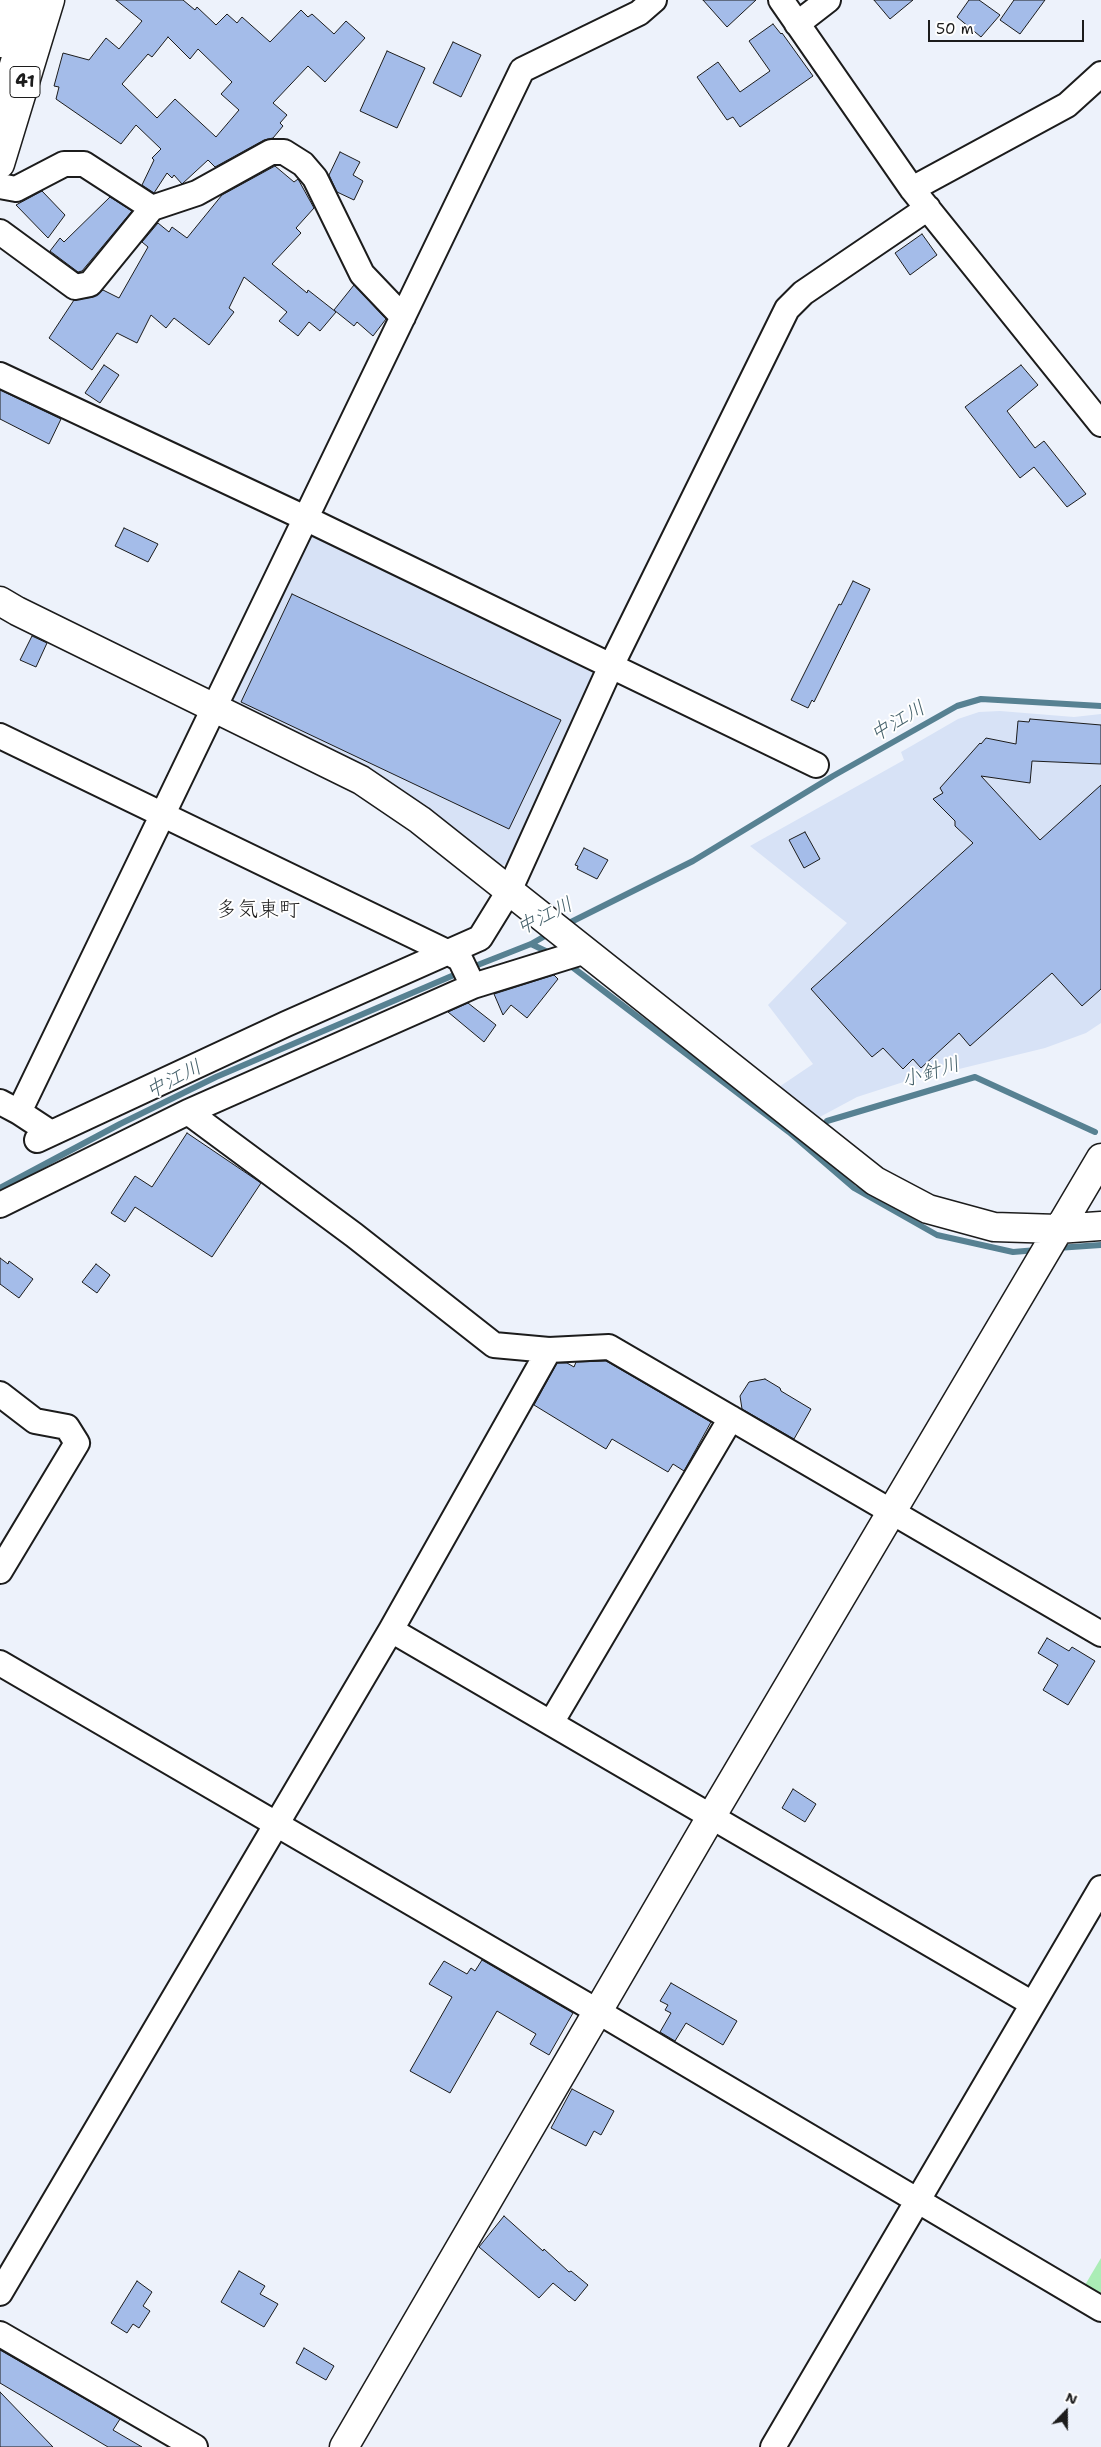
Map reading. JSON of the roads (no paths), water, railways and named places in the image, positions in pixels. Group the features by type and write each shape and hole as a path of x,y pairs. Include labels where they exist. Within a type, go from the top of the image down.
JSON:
{"main road":[{"path":"0,43 14,0"},
{"path":"0,112 33,0"},
{"name":"41","path":"0,164 50,0"},
{"path":"0,601 361,780 420,820 876,1180 928,1208 994,1227 1056,1233 1101,1226"},
{"path":"344,2447 597,2011 1101,1158"}],"street":[{"path":"654,0 639,13 522,70 163,815 10,1107 44,1137 286,1024 454,956 480,938 508,891 611,666 787,310 803,293 928,208"},
{"path":"781,0 912,189 1101,424"},
{"path":"797,24 828,0"},
{"path":"912,189 1067,104 1101,74"},
{"path":"0,232 75,287 90,284 152,208 198,193 271,152 284,152 303,164 315,178 362,274 403,317"},
{"path":"0,186 16,189 64,164 84,164 152,208"},
{"path":"0,375 306,518 816,764"},
{"path":"0,736 454,956 473,986"},
{"path":"0,1205 188,1112 473,986 581,947"},
{"path":"188,1112 354,1235 494,1345 549,1350 609,1347 1101,1634"},
{"path":"0,2292 391,1630 549,1350"},
{"path":"0,1394 35,1421 67,1427 77,1443 0,1571"},
{"path":"551,1723 731,1418"},
{"path":"391,1630 1033,2004"},
{"path":"0,1663 597,2011 1101,2309"},
{"path":"773,2447 1101,1888"},
{"path":"0,2334 194,2447"}],"waterway":[{"name":"中江川","path":"565,925 693,861 833,776 957,706 981,699 1101,706"},
{"name":"中江川","path":"470,968 531,944 552,932"},
{"path":"531,944 552,954"},
{"name":"小針川","path":"567,963 789,1132 854,1188 937,1235 1013,1252 1037,1250"},
{"name":"中江川","path":"0,1188 120,1124 216,1077 461,972"},
{"name":"小針川","path":"827,1121 975,1077 1095,1132"},
{"path":"1057,1248 1101,1245"}],"district":[{"name":"多気東町","path":"258,911"}]}
